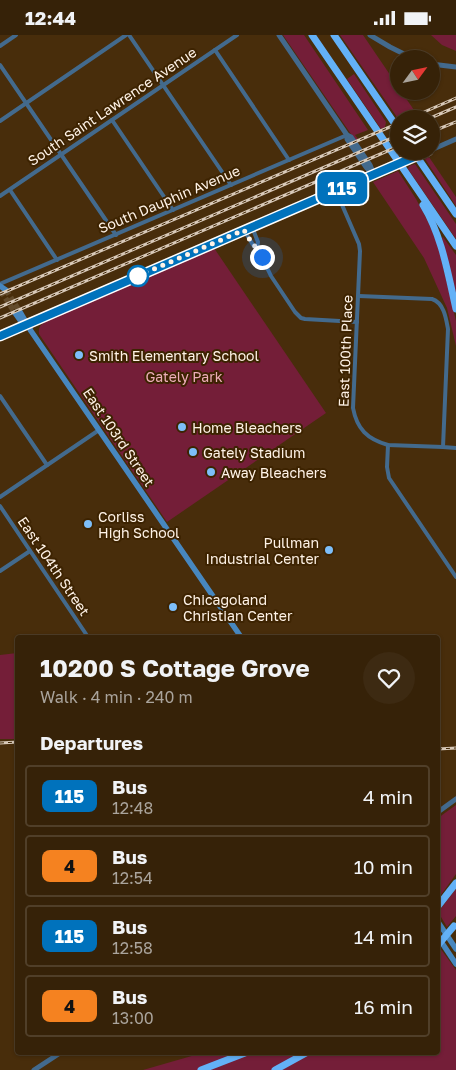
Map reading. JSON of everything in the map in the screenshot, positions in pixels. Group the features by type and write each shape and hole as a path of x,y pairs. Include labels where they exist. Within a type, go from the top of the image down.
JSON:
{"highway":[{"path":"312,35 456,246"},
{"path":"334,35 390,117"},
{"path":"364,112 373,130 416,193 434,226 456,309"},
{"path":"419,160 456,214"},
{"path":"440,903 456,883"},
{"path":"440,943 455,924"},
{"path":"201,1070 240,1055"},
{"path":"276,1070 302,1055"}],"main road":[{"name":"East 103rd Street","path":"18,313 20,320 26,324 240,635"},
{"path":"440,925 456,949"},
{"path":"440,940 456,964"}],"street":[{"path":"0,46 16,35"},
{"path":"0,121 128,35 231,185"},
{"name":"South Saint Lawrence Avenue","path":"0,196 237,35"},
{"path":"279,35 373,175"},
{"path":"370,35 396,50"},
{"path":"214,51 289,160"},
{"path":"0,65 116,235"},
{"path":"440,65 456,67"},
{"path":"112,120 173,210"},
{"name":"South Dauphin Avenue","path":"1,288 57,260 346,135"},
{"path":"440,146 456,139"},
{"path":"0,336 408,160"},
{"path":"10,190 57,260"},
{"name":"East 100th Place","path":"336,191 359,244 359,296 353,407 359,425 368,436 388,445 456,448"},
{"path":"252,227 258,242 258,248 274,282 298,315 311,320 357,322"},
{"path":"244,230 253,245 258,248"},
{"path":"359,296 432,299 442,309 446,320 448,337 443,447"},
{"path":"0,396 47,465"},
{"path":"0,497 99,430"},
{"path":"388,445 387,467 390,478 456,577"},
{"name":"East 104th Street","path":"0,506 87,635"},
{"path":"0,571 30,551"},
{"path":"440,811 456,799"},
{"path":"34,1070 57,1055"}],"green space":[{"path":"283,35 304,35 368,130 355,135 358,139 355,140"},
{"path":"340,35 363,35 390,75 390,100 407,100 414,110 392,110"},
{"path":"431,35 456,35 456,51 442,45"},
{"path":"354,74 386,122 385,127 381,129 347,79"},
{"path":"426,160 431,160 456,197 456,206"},
{"path":"415,164 456,224 456,239 408,169 409,166"},
{"path":"398,171 423,212 438,246 456,321 456,346 447,308 424,258 373,182"},
{"path":"442,238 456,255 456,295"},
{"name":"Gately Park","path":"214,248 326,413 167,522 39,334 39,329 47,321"},
{"path":"15,653 15,739 0,739 0,655"},
{"path":"456,805 456,874 440,896 440,817"},
{"path":"456,889 456,916 447,927 440,915 440,909"},
{"path":"440,948 456,970 456,1070 143,1070 195,1055 440,1055"}],"tunnel":[{"path":"6,290 20,312"},
{"path":"1,291 15,313"}],"railway":[{"path":"429,110 456,98"},
{"path":"440,114 456,107"},
{"path":"440,128 456,122"},
{"path":"0,294 390,127"},
{"path":"0,307 390,139"},
{"path":"0,318 390,150"},
{"path":"0,743 15,742"},
{"path":"440,749 456,748"}],"bus line":[{"name":"115","path":"0,336 407,160"}],"place":[{"name":"Smith Elementary School","path":"79,355"},
{"name":"Home Bleachers","path":"182,427"},
{"name":"Gately Stadium","path":"193,452"},
{"name":"Away Bleachers","path":"211,472"},
{"name":"Corliss High School","path":"88,524"},
{"name":"Pullman Industrial Center","path":"329,550"},
{"name":"Chicagoland Christian Center","path":"173,607"}],"route":[{"path":"138,276 244,230 253,245 258,248 262,257"}]}
